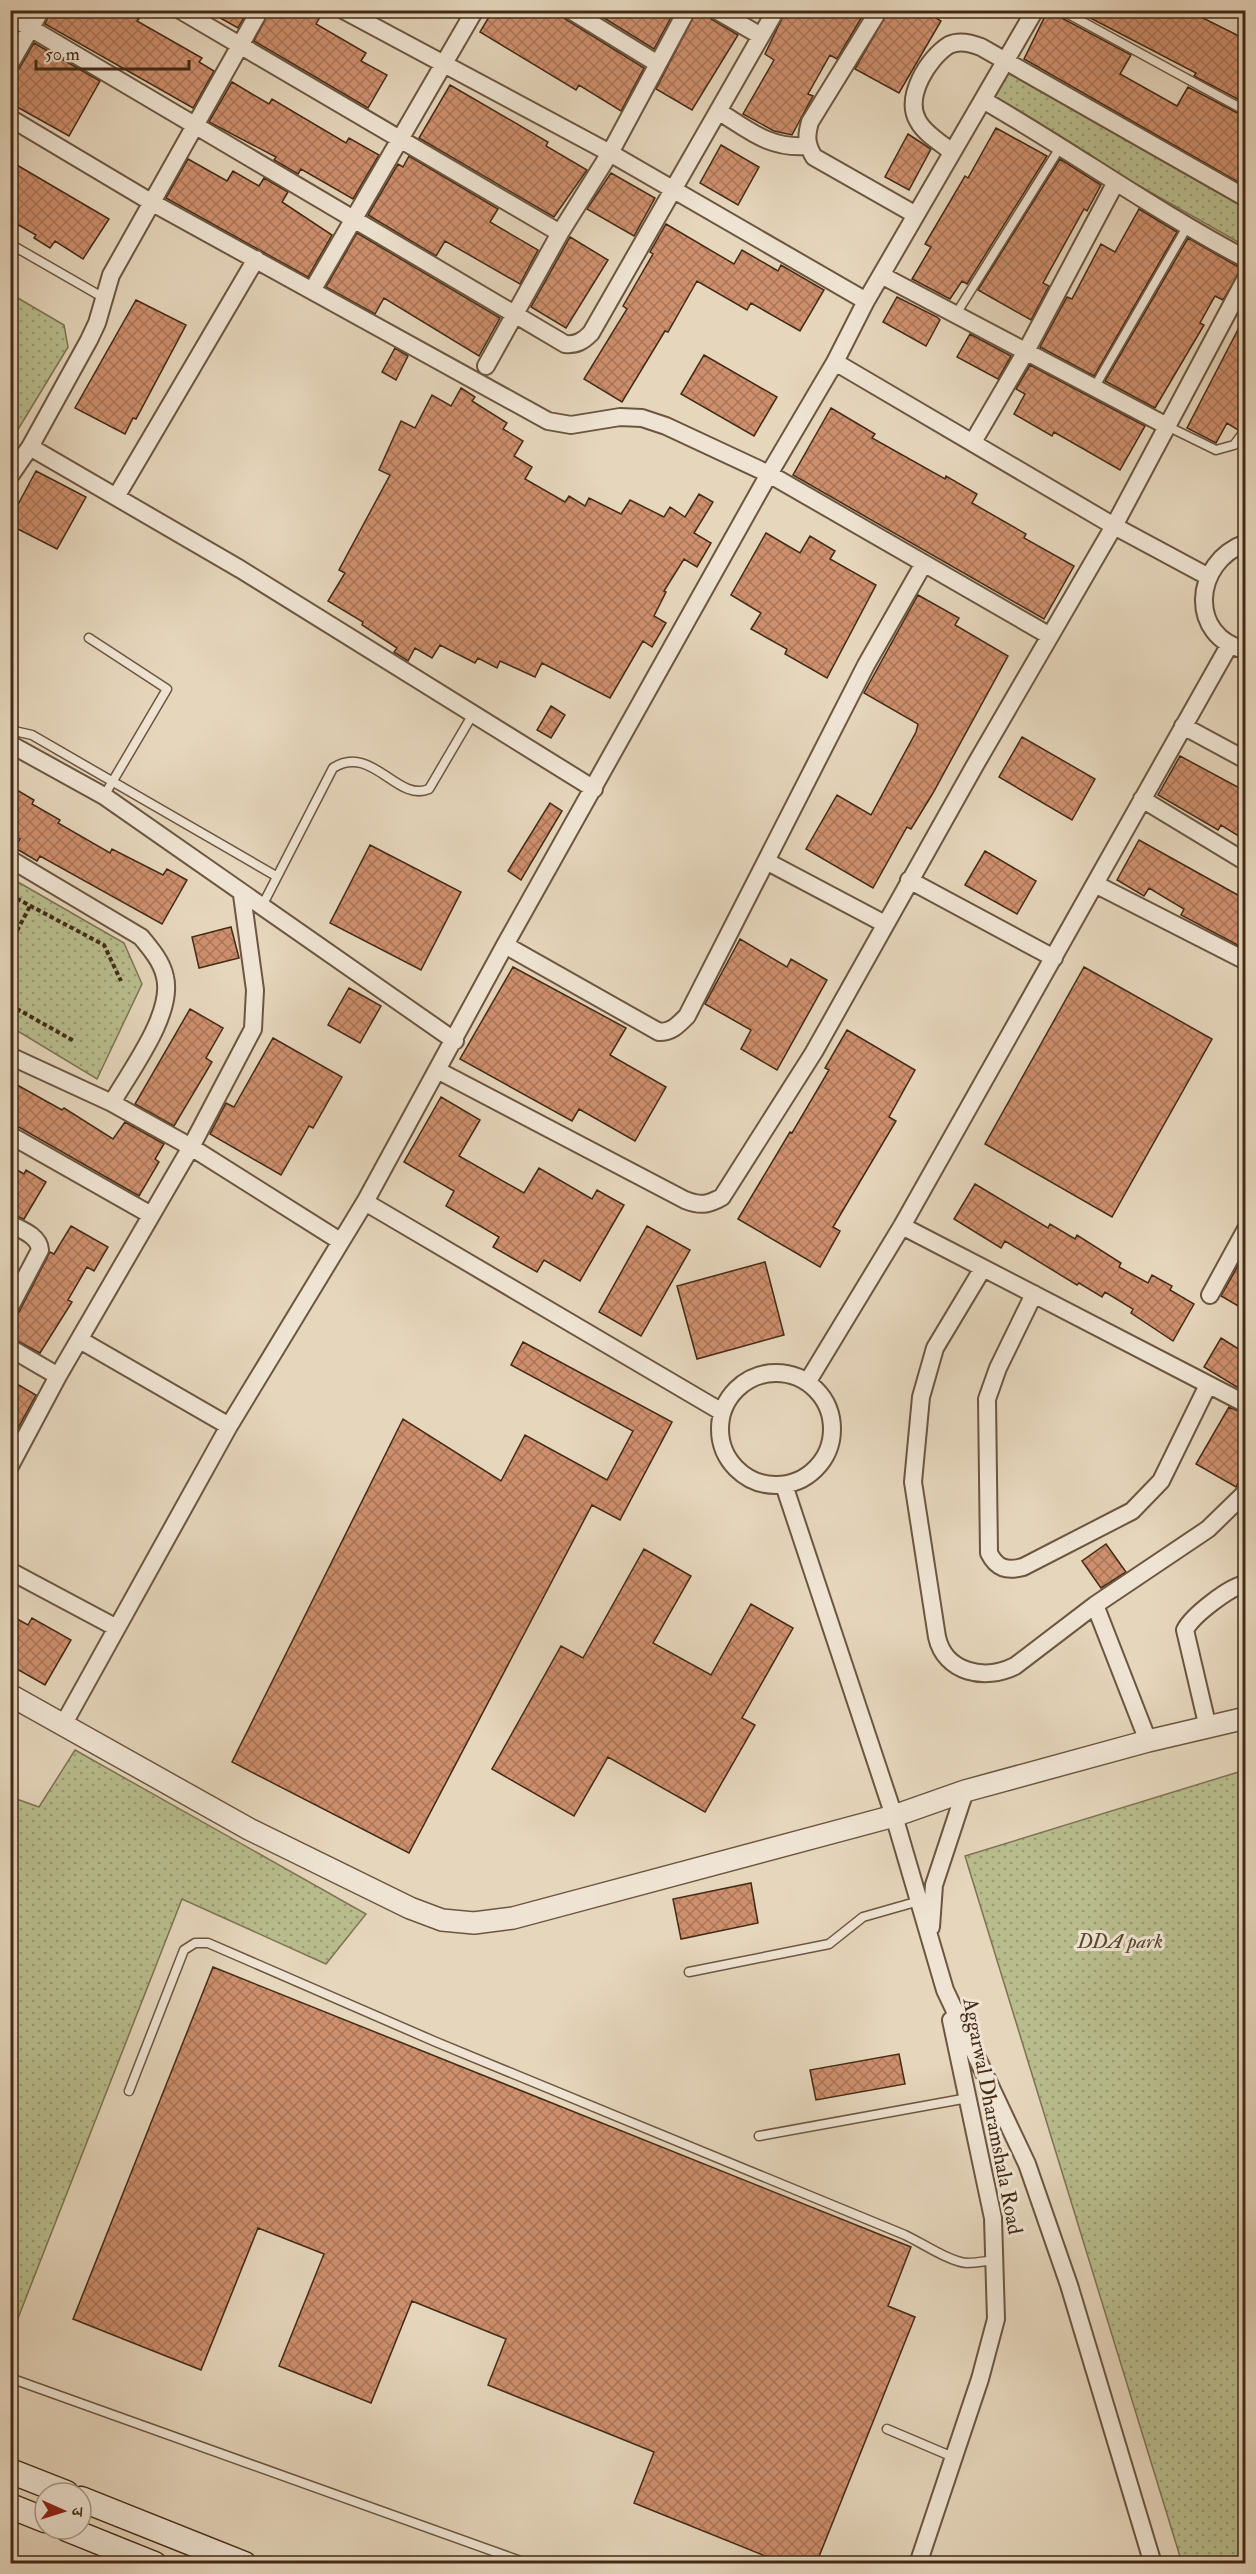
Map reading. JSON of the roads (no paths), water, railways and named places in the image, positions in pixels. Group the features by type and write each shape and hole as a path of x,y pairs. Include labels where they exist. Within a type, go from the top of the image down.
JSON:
{"main road":[{"path":"10,2471 35,2481"},
{"path":"93,2504 244,2564"},
{"path":"10,2506 33,2515"},
{"path":"93,2539 154,2564"}],"street":[{"path":"10,64 41,10"},
{"path":"180,10 560,233"},
{"path":"10,476 30,447 89,340 111,275 194,123 260,10"},
{"path":"343,10 610,153 866,301"},
{"path":"313,289 400,138 446,65 475,10"},
{"path":"570,10 658,64"},
{"path":"486,366 560,233 610,153 687,10"},
{"path":"716,10 761,36"},
{"path":"10,16 565,344 584,340 776,10"},
{"path":"879,10 810,122 806,135 807,146 814,157 916,215"},
{"path":"63,1725 115,1627 229,1426 365,1202 769,474 835,362 866,301 1035,10"},
{"path":"952,152 926,132 917,120 914,103 917,88 932,61 951,44 968,42 1245,198"},
{"path":"984,100 1062,145 1186,227 1245,260"},
{"path":"718,111 775,145 786,148 807,146"},
{"path":"10,118 151,202 313,289 548,421 571,425 620,417 642,418 666,426 769,474 923,565 1050,636"},
{"path":"973,442 1025,353 1116,182"},
{"path":"116,497 256,258"},
{"path":"881,275 1167,426"},
{"path":"437,1070 684,1200 698,1205 710,1204 722,1197 814,1052 909,880 1114,526 1245,278"},
{"path":"835,362 1114,526 1207,576"},
{"path":"30,447 240,569 594,789"},
{"path":"808,1381 902,1226 1183,726 1238,647 1220,636 1206,614 1204,595 1207,576 1218,558 1245,543"},
{"path":"506,945 659,1032 668,1032 687,1016 866,665 923,565"},
{"path":"1183,726 1245,760"},
{"path":"10,744 108,789 242,895 454,1041"},
{"path":"1142,799 1245,862"},
{"path":"10,859 141,938 157,957 165,976 167,995 163,1012 112,1103"},
{"path":"766,861 885,924"},
{"path":"909,880 1054,958"},
{"path":"1095,884 1245,961"},
{"path":"10,1466 58,1376 191,1147 253,1029 255,990 242,895"},
{"path":"10,1056 112,1103 191,1147 340,1241"},
{"path":"10,1135 151,1215"},
{"path":"365,1202 722,1412"},
{"path":"10,1224 35,1238 40,1243 40,1250 10,1307"},
{"path":"902,1226 1245,1404"},
{"path":"1210,1295 1245,1232"},
{"path":"983,1268 935,1348 921,1397 913,1482 939,1648 950,1662 985,1675 1000,1673 1015,1666 1095,1605 1208,1528 1244,1496"},
{"path":"1034,1294 998,1368 987,1399 989,1553 994,1564 1003,1569 1023,1567 1132,1511 1161,1481 1208,1385"},
{"path":"80,1340 229,1426"},
{"path":"10,1348 58,1376"},
{"path":"770,1372 787,1372 808,1381 827,1403 832,1420 832,1438 826,1455 816,1470 801,1480 784,1485 768,1485 752,1481 739,1472 728,1459 721,1444 719,1428 722,1412 729,1396 740,1384 754,1376 770,1372"},
{"path":"784,1485 894,1816 945,1990 1027,2164 1068,2285 1153,2564"},
{"path":"10,1571 115,1627"},
{"path":"1209,1728 1185,1630 1194,1617 1237,1586 1245,1584"},
{"path":"1095,1605 1148,1742"},
{"path":"10,1695 249,1829 410,1908 442,1920 474,1923 513,1918 894,1816 964,1791 1245,1718"},
{"path":"930,1936 934,1885 964,1791"},
{"name":"Aggarwal Dharamshala Road","path":"918,2564 980,2379 996,2319 993,2218 945,1990"}],"lane":[{"path":"1061,10 1245,111"},
{"path":"956,314 1062,145"},
{"path":"1094,388 1186,227"},
{"path":"10,244 104,298"},
{"path":"1167,426 1216,450 1234,445 1245,429"},
{"path":"88,638 167,689 108,789"},
{"path":"261,908 333,768 342,762 359,762 408,788 424,791 429,789 473,714"},
{"path":"10,730 33,735 108,789 276,876"},
{"path":"689,1972 829,1944 863,1917 919,1900"},
{"path":"129,2091 184,1950 195,1943 208,1943 447,2046 905,2235 934,2248 950,2259 967,2263 996,2260"},
{"path":"759,2136 968,2098"},
{"path":"10,2378 529,2564"},
{"path":"887,2429 953,2457"}],"park label":[{"name":"DDA park","path":"1120,1941"}]}
